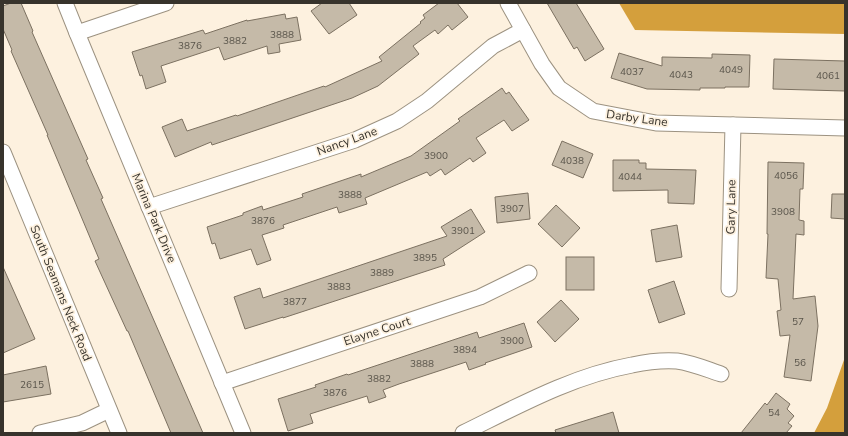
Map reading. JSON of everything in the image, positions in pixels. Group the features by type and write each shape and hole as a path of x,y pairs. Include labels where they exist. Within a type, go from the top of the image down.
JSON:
{"street":[{"name":"Marina Park Drive","path":"65,3 243,433"},
{"path":"77,33 166,3"},
{"name":"Darby Lane","path":"508,3 542,64 559,88 592,111 656,123 845,128"},
{"name":"Nancy Lane","path":"149,207 355,140 397,121 427,101 493,46 523,30"},
{"name":"Gary Lane","path":"729,290 733,125"},
{"name":"South Seamans Neck Road","path":"3,152 119,433"},
{"name":"Elayne Court","path":"222,383 480,297 529,273"},
{"path":"464,433 574,381 611,369 648,362 676,361 696,365 721,374"},
{"path":"40,433 82,423 109,410"}],"shaded area":[{"path":"619,3 845,3 845,34 635,30"},
{"path":"845,357 845,433 814,433 827,408"}],"building":[{"path":"11,3 21,3 33,31 32,32 88,159 86,160 103,198 101,199 203,433 171,433 128,331 95,261 99,259 48,135 11,51 12,50 3,29 3,6"},
{"path":"322,3 349,3 357,15 329,34 311,11"},
{"path":"439,3 457,3 468,17 452,30 448,25 438,34 435,30 413,46 419,54 378,86 352,98 212,145 211,142 175,157 162,127 182,119 187,131 236,115 237,116 324,86 325,87 382,61 379,57 421,23 420,22 425,18 423,15"},
{"path":"547,3 576,3 604,49 585,61 577,47 574,49"},
{"path":"285,14 286,19 297,17 301,40 279,44 280,52 268,54 267,46 224,60 219,47 161,66 166,82 146,89 142,75 140,76 132,52 203,30 205,34 247,20"},
{"path":"619,53 662,66 662,57 712,58 712,54 750,55 749,87 700,88 700,90 647,89 611,78"},
{"path":"774,59 845,61 845,91 773,89"},
{"path":"502,88 506,94 509,92 529,120 512,131 504,120 476,138 486,153 473,162 470,158 445,175 441,169 430,176 427,172 365,198 367,204 339,213 337,207 283,225 284,228 262,235 271,260 257,265 251,249 220,259 215,243 212,244 207,227 243,215 243,213 262,206 263,210 303,197 302,194 361,174 361,177 411,156 460,121 458,119"},
{"path":"562,141 593,154 583,178 552,165"},
{"path":"613,160 639,160 639,163 646,163 646,169 696,170 694,204 668,203 668,190 613,191"},
{"path":"768,162 804,163 803,189 800,189 799,220 804,221 804,235 796,234 793,299 815,296 818,326 811,381 784,377 790,335 780,336 777,311 781,310 778,279 766,278 768,234"},
{"path":"528,193 530,219 497,223 495,197"},
{"path":"832,194 845,194 845,219 831,218"},
{"path":"556,205 580,228 562,247 538,224"},
{"path":"471,209 485,232 443,259 445,265 245,329 234,297 260,288 263,298 447,236 441,227"},
{"path":"677,225 682,257 656,262 651,230"},
{"path":"566,257 594,257 594,290 566,290"},
{"path":"3,267 35,339 3,353"},
{"path":"674,281 685,314 659,323 648,290"},
{"path":"561,300 579,319 555,342 537,322"},
{"path":"524,323 532,347 469,370 466,362 399,384 383,390 386,397 369,403 367,396 310,414 313,423 288,431 278,399 316,387 315,385 347,374 348,375 477,332 479,338"},
{"path":"46,366 51,394 3,402 3,375"},
{"path":"776,393 790,404 787,409 794,416 788,423 792,426 786,433 741,433 765,403 767,405"},
{"path":"613,412 619,433 556,433 555,430"}]}
